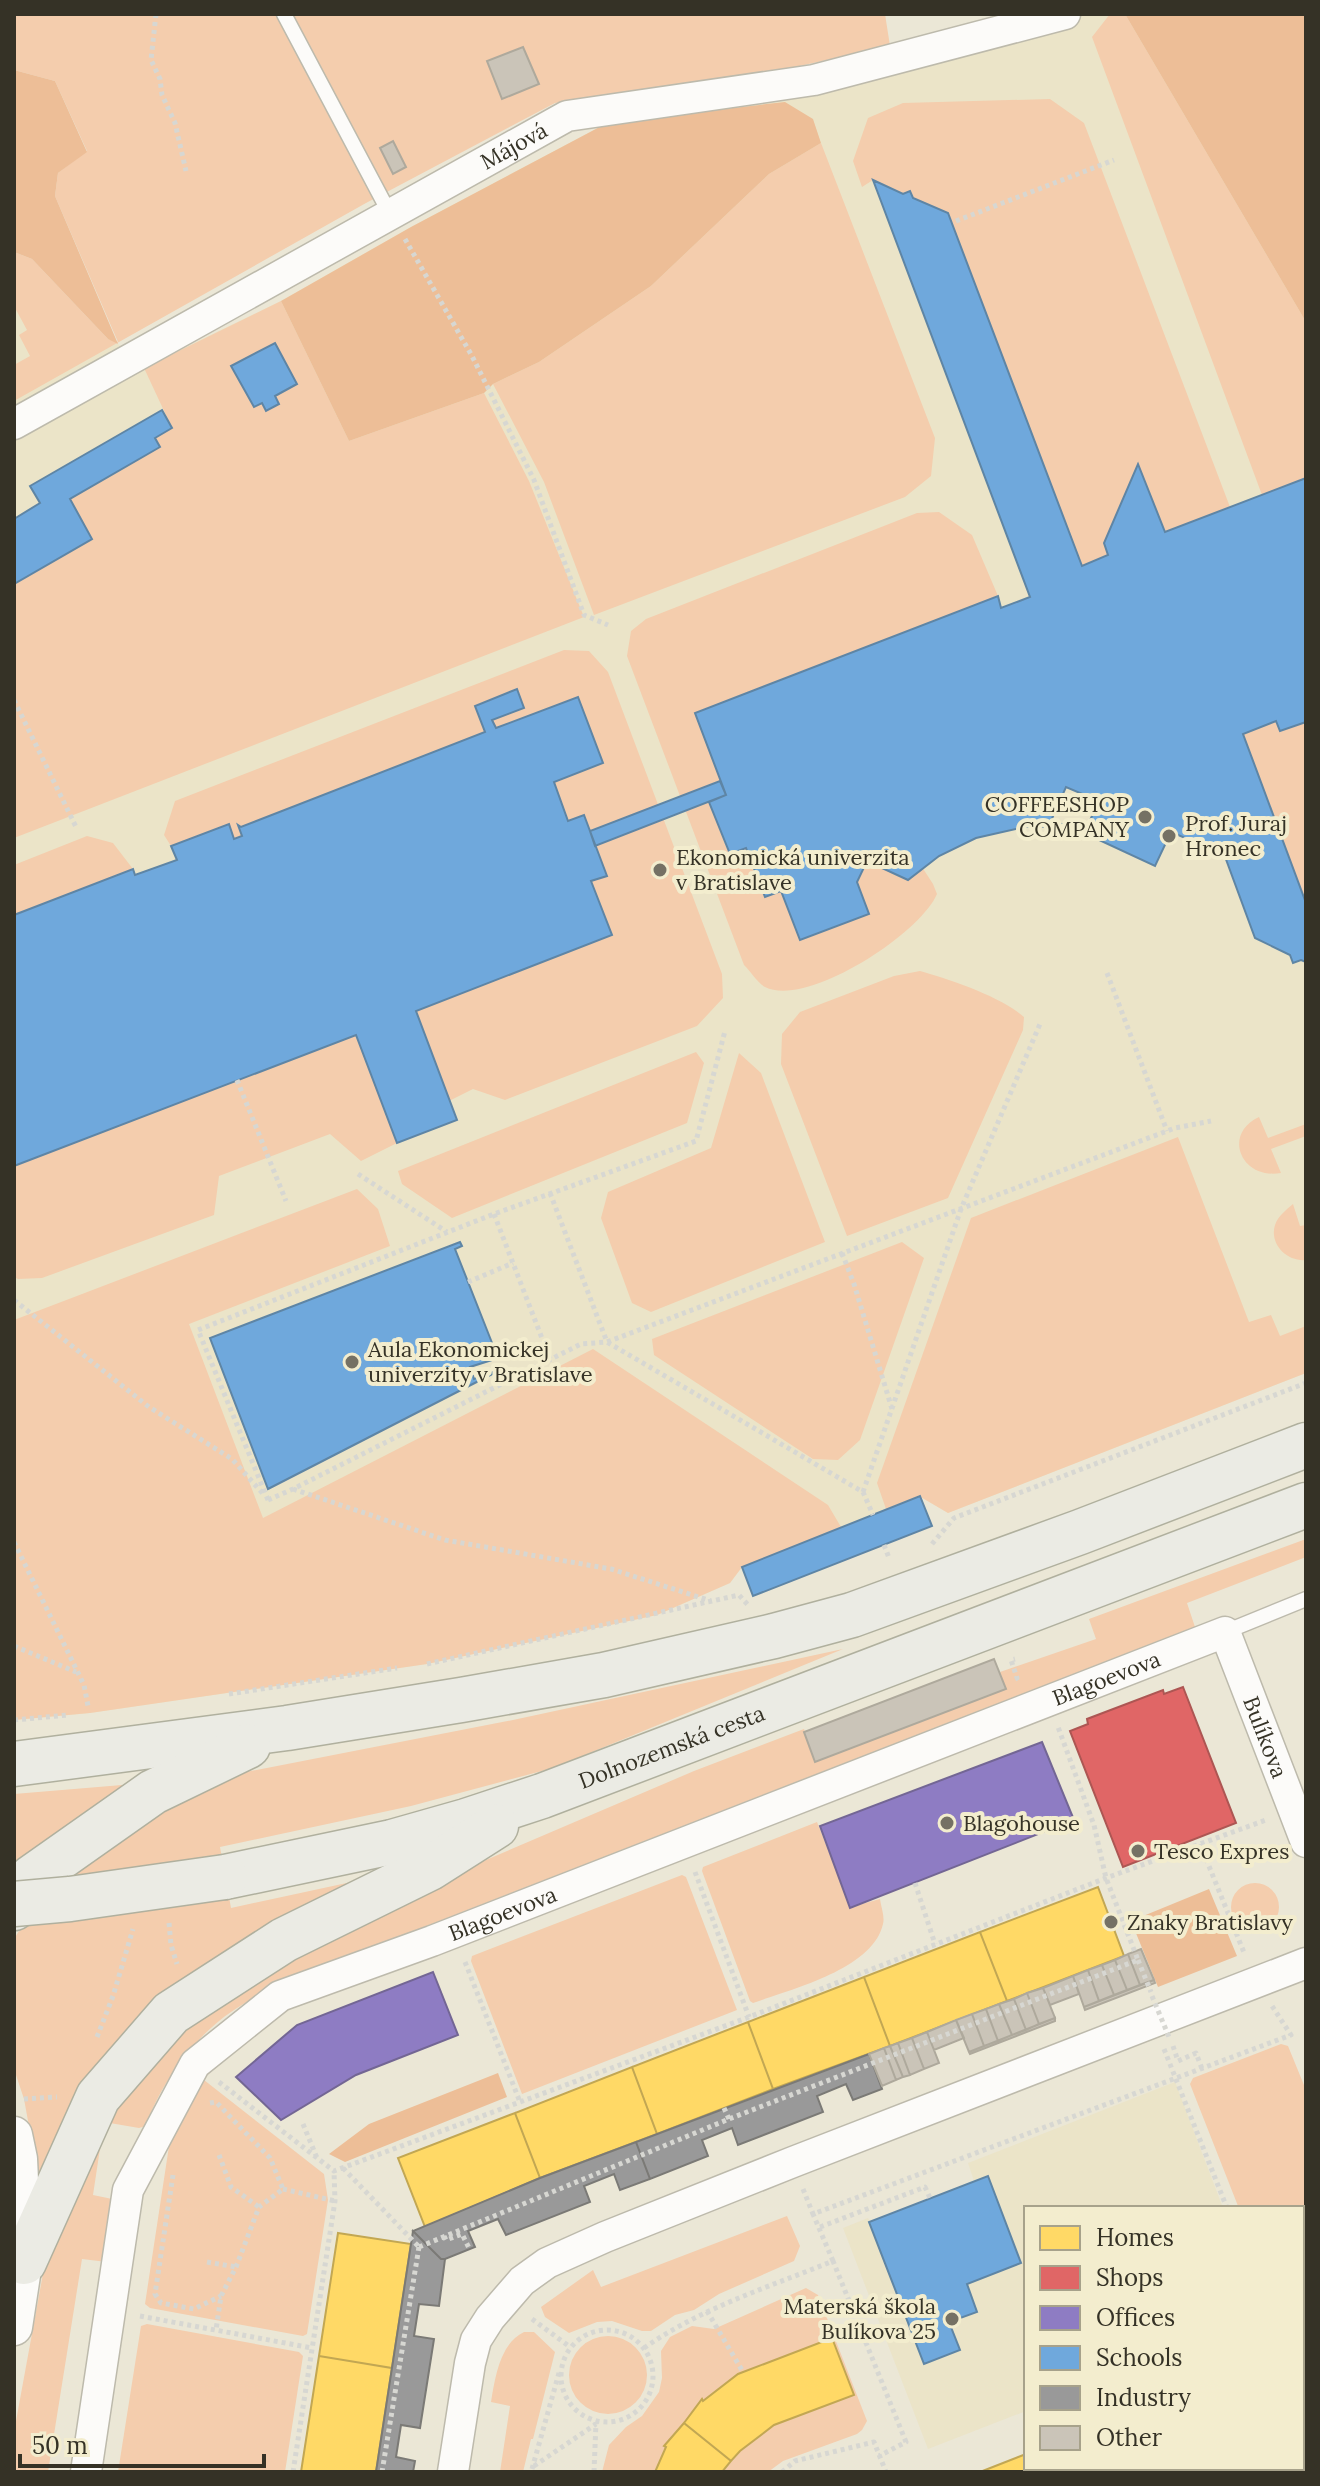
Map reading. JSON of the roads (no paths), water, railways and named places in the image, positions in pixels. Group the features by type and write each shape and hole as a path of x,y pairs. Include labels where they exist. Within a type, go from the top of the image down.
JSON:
{"main road":[{"path":"14,1764 287,1728 604,1675 774,1636 852,1615 1306,1445"},
{"name":"Dolnozemská cesta","path":"14,1906 225,1877 392,1842 466,1821 542,1796 1306,1505"},
{"path":"14,1906 31,1878 153,1792 287,1728"},
{"path":"24,2262 98,2097 171,2013 284,1940 430,1868 542,1796"}],"street":[{"name":"Májová","path":"14,424 567,116 814,80 1065,14"},
{"name":"Blagoevova","path":"86,2472 128,2190 205,2072 280,1996 453,1932 1225,1632"},
{"name":"Bulíkova","path":"1225,1632 1306,1842"},
{"path":"453,2472 476,2340 490,2318 522,2281 547,2263 793,2162 1306,1963"},
{"path":"14,2135 19,2159 24,2262 14,2327"}],"lane":[{"path":"284,14 390,214"},
{"path":"1225,1632 1306,1599"}],"place":[{"name":"COFFEESHOP COMPANY","path":"1145,817"},
{"name":"Prof. Juraj Hronec","path":"1169,836"},
{"name":"Ekonomická univerzita v Bratislave","path":"660,870"},
{"name":"Aula Ekonomickej univerzity v Bratislave","path":"352,1362"},
{"name":"Blagohouse","path":"947,1823"},
{"name":"Tesco Expres","path":"1138,1851"},
{"name":"Znaky Bratislavy","path":"1111,1922"},
{"name":"Materská škola Bulíkova 25","path":"952,2319"}]}
